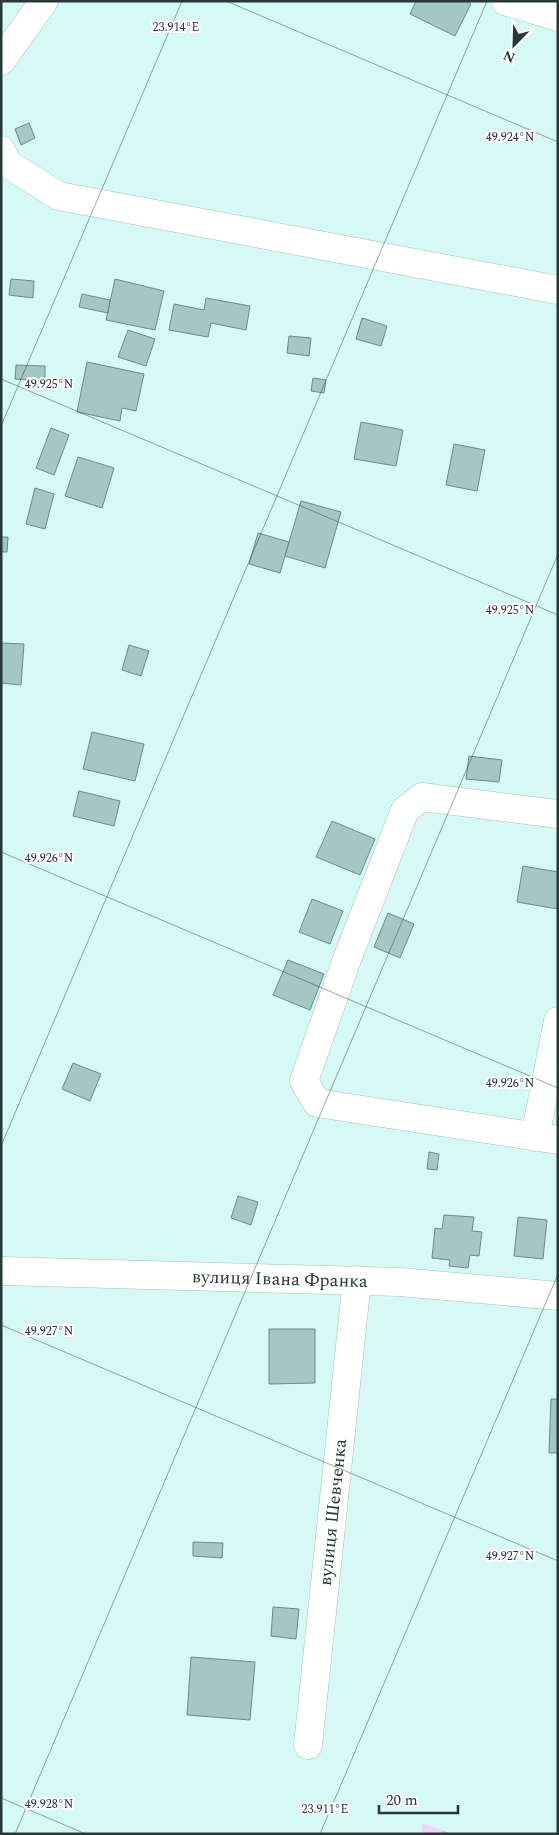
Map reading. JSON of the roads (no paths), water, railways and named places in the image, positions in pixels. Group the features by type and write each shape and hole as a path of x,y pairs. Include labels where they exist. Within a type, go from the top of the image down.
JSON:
{"street":[{"path":"1,61 44,1"},
{"path":"505,1 558,17"},
{"path":"1,150 9,165 59,196 558,290"},
{"path":"558,814 422,797 405,810 347,959 304,1081 317,1103 547,1139 558,1021"},
{"name":"вулиця Івана Франка","path":"1,1271 357,1280 558,1296"},
{"name":"вулиця Шевченка","path":"308,1745 357,1280"}]}
